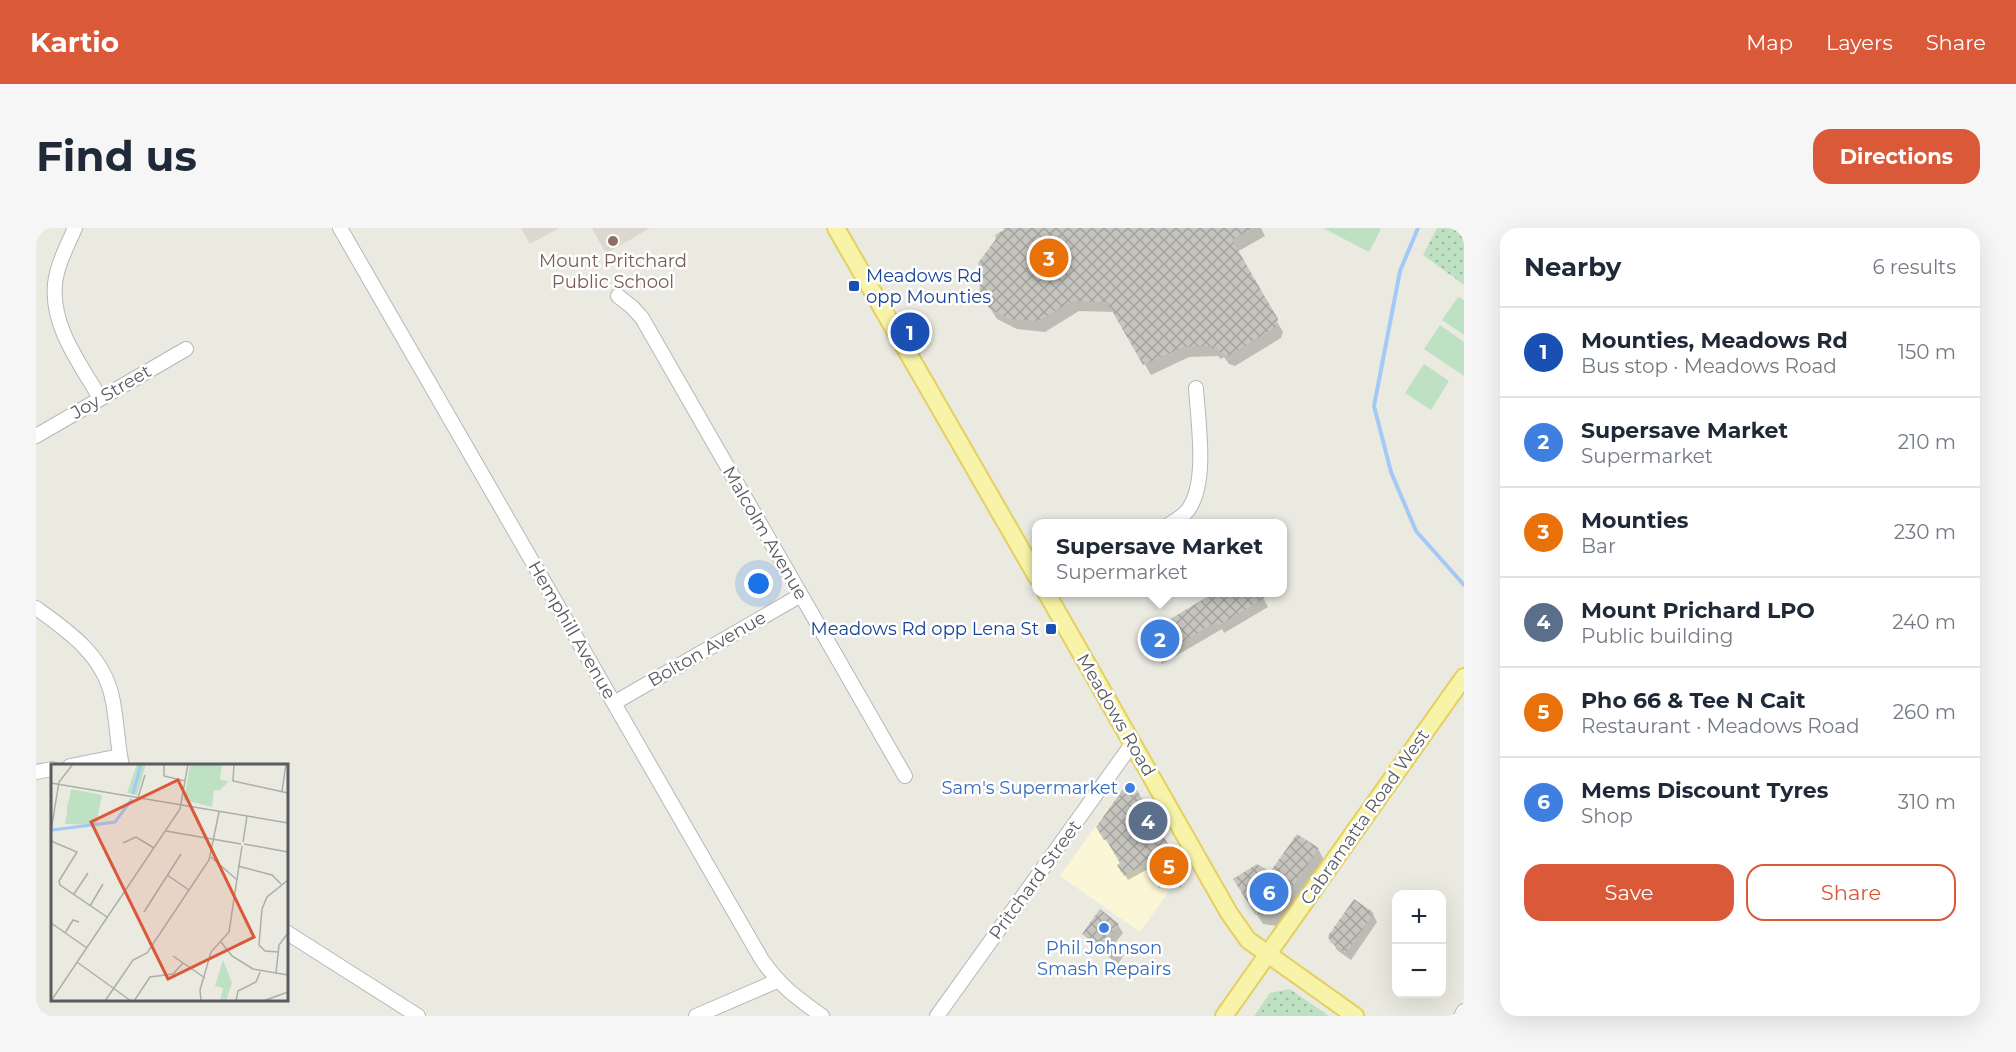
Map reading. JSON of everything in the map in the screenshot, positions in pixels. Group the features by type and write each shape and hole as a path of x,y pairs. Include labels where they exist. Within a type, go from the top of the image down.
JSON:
{"main road":[{"path":"836,228 1032,568"},
{"name":"Meadows Road","path":"1051,597 1132,744 1240,929 1248,940 1267,955 1354,1016"},
{"name":"Cabramatta Road West","path":"1224,1016 1464,677"}],"street":[{"path":"75,228 60,264 55,284 55,301 64,337 100,398"},
{"name":"Hemphill Avenue","path":"340,228 756,950 777,981 822,1016"},
{"name":"Malcolm Avenue","path":"618,296 642,318 905,776"},
{"name":"Joy Street","path":"36,436 186,350"},
{"path":"1179,519 1191,506 1200,482 1196,388"},
{"name":"Bolton Avenue","path":"614,703 801,595"},
{"path":"36,608 83,644 95,659 112,696 121,761 83,764"},
{"name":"Pritchard Street","path":"937,1016 1132,744"},
{"path":"36,772 51,769"},
{"path":"288,933 418,1016"},
{"path":"696,1016 777,981"},
{"path":"1461,1016 1464,1011"}],"shaded area":[{"name":"Mount Pritchard Public School","path":"521,228 559,228 530,244"},
{"name":"Mount Pritchard Public School","path":"592,228 650,228 606,254"},
{"path":"1127,782 1132,784 1183,871 1140,932 1060,876"}],"green space":[{"path":"1323,228 1380,228 1381,229 1369,252"},
{"path":"1437,228 1464,228 1464,285 1423,255"},
{"path":"1458,297 1464,300 1464,335 1442,320"},
{"path":"1440,325 1464,342 1464,376 1424,349"},
{"path":"1424,364 1449,381 1431,410 1405,393"},
{"path":"1290,989 1329,1016 1254,1016 1270,993"}],"building":[{"path":"1007,228 1253,228 1232,240 1278,319 1276,327 1228,356 1221,354 1217,347 1213,349 1210,346 1183,347 1143,365 1107,302 1072,301 1038,321 1009,319 989,308 980,294 978,263 996,239 995,235"},
{"path":"1207,597 1266,597 1218,626 1216,622 1157,657 1144,635"},
{"path":"1127,783 1133,783 1184,872 1176,884 1170,874 1154,883 1144,864 1124,876 1117,865 1120,863 1096,827"},
{"path":"1297,834 1319,848 1272,916 1255,914 1233,879 1257,864 1270,872"},
{"path":"1354,899 1374,913 1346,953 1330,942 1328,936"},
{"path":"1100,909 1119,924 1109,937 1121,946 1113,957 1082,934"}],"waterway":[{"path":"1418,228 1400,271 1374,406 1391,472 1416,531 1464,585"}],"place":[{"name":"Mount Pritchard Public School","path":"613,241"},
{"name":"Mounties","path":"1049,258"},
{"name":"Meadows Rd opp Mounties","path":"854,286"},
{"name":"Mounties, Meadows Rd","path":"910,332"},
{"name":"Meadows Rd opp Lena St","path":"1051,629"},
{"name":"Supersave Market","path":"1160,639"},
{"name":"Sam's Supermarket","path":"1130,788"},
{"name":"Mount Prichard LPO","path":"1148,821"},
{"name":"Pho 66 & Tee N Cait","path":"1169,866"},
{"name":"Mems Discount Tyres","path":"1269,892"},
{"name":"Phil Johnson Smash Repairs","path":"1104,928"}]}
